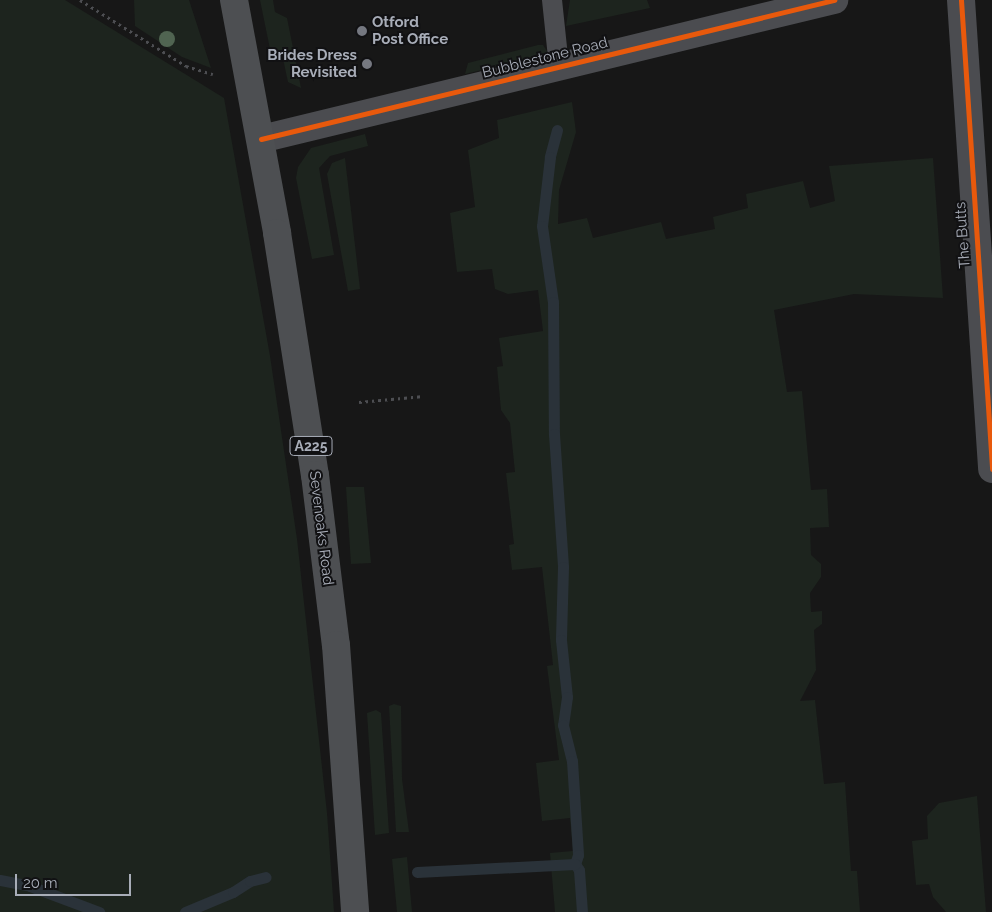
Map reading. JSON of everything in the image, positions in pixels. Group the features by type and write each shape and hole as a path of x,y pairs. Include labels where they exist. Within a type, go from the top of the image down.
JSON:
{"main road":[{"name":"Sevenoaks Road","path":"234,0 261,140 302,384 331,606 355,912"}],"street":[{"name":"Bubblestone Road","path":"261,140 834,0"},
{"name":"The Butts","path":"961,0 992,469"}],"lane":[{"path":"552,0 559,67"}],"path":[{"path":"80,0 186,66 202,73 219,74"},
{"path":"359,402 424,396"}],"shaded area":[{"path":"0,0 65,0 224,98 270,356 297,539 327,813 334,912 0,912"},
{"path":"134,0 189,0 211,68 182,57 135,26"},
{"path":"260,0 273,0 275,12 287,18 301,88 288,82 282,54 271,54"},
{"path":"570,0 647,0 650,8 566,26"},
{"path":"543,45 549,54 465,74 468,63"},
{"path":"572,102 576,132 559,190 558,224 587,218 593,238 661,222 666,239 715,229 713,217 748,208 746,194 803,181 810,208 835,201 829,166 933,158 943,298 854,294 774,310 787,392 802,391 811,490 827,489 829,527 810,528 811,555 821,564 821,577 810,593 811,612 822,611 822,624 814,630 816,670 800,701 815,700 824,784 845,782 851,871 857,871 860,912 555,912 550,853 573,851 570,818 542,821 536,763 559,760 547,666 553,665 542,567 512,570 509,545 514,544 506,473 515,472 510,423 501,410 497,367 503,366 499,338 543,331 538,290 508,294 495,289 492,269 457,272 450,213 475,207 468,150 499,138 497,120"},
{"path":"365,134 368,146 330,156 319,168 334,255 312,259 296,178 298,167 311,148"},
{"path":"345,158 360,289 348,291 327,174 332,163"},
{"path":"346,487 364,487 371,563 351,564"},
{"path":"394,704 401,706 402,779 409,832 396,832 389,706"},
{"path":"376,710 381,713 389,833 375,835 367,713"},
{"path":"977,796 986,912 946,912 933,897 929,884 916,885 912,841 928,839 927,816 939,803"},
{"path":"407,857 412,912 397,912 392,859"}],"waterway":[{"path":"557,130 550,157 542,226 553,302 554,434 563,567 561,640 567,697 563,725 572,761 578,855 575,864"},
{"path":"575,864 579,870 582,912"},
{"path":"417,872 575,864"},
{"path":"185,912 233,892 250,881 266,877"},
{"path":"0,880 30,886 99,912"}],"cycle path":[{"path":"261,139 834,0"},
{"path":"961,0 992,469"}],"place":[{"name":"Otford Post Office","path":"362,31"},
{"name":"Brides Dress Revisited","path":"367,64"}]}
